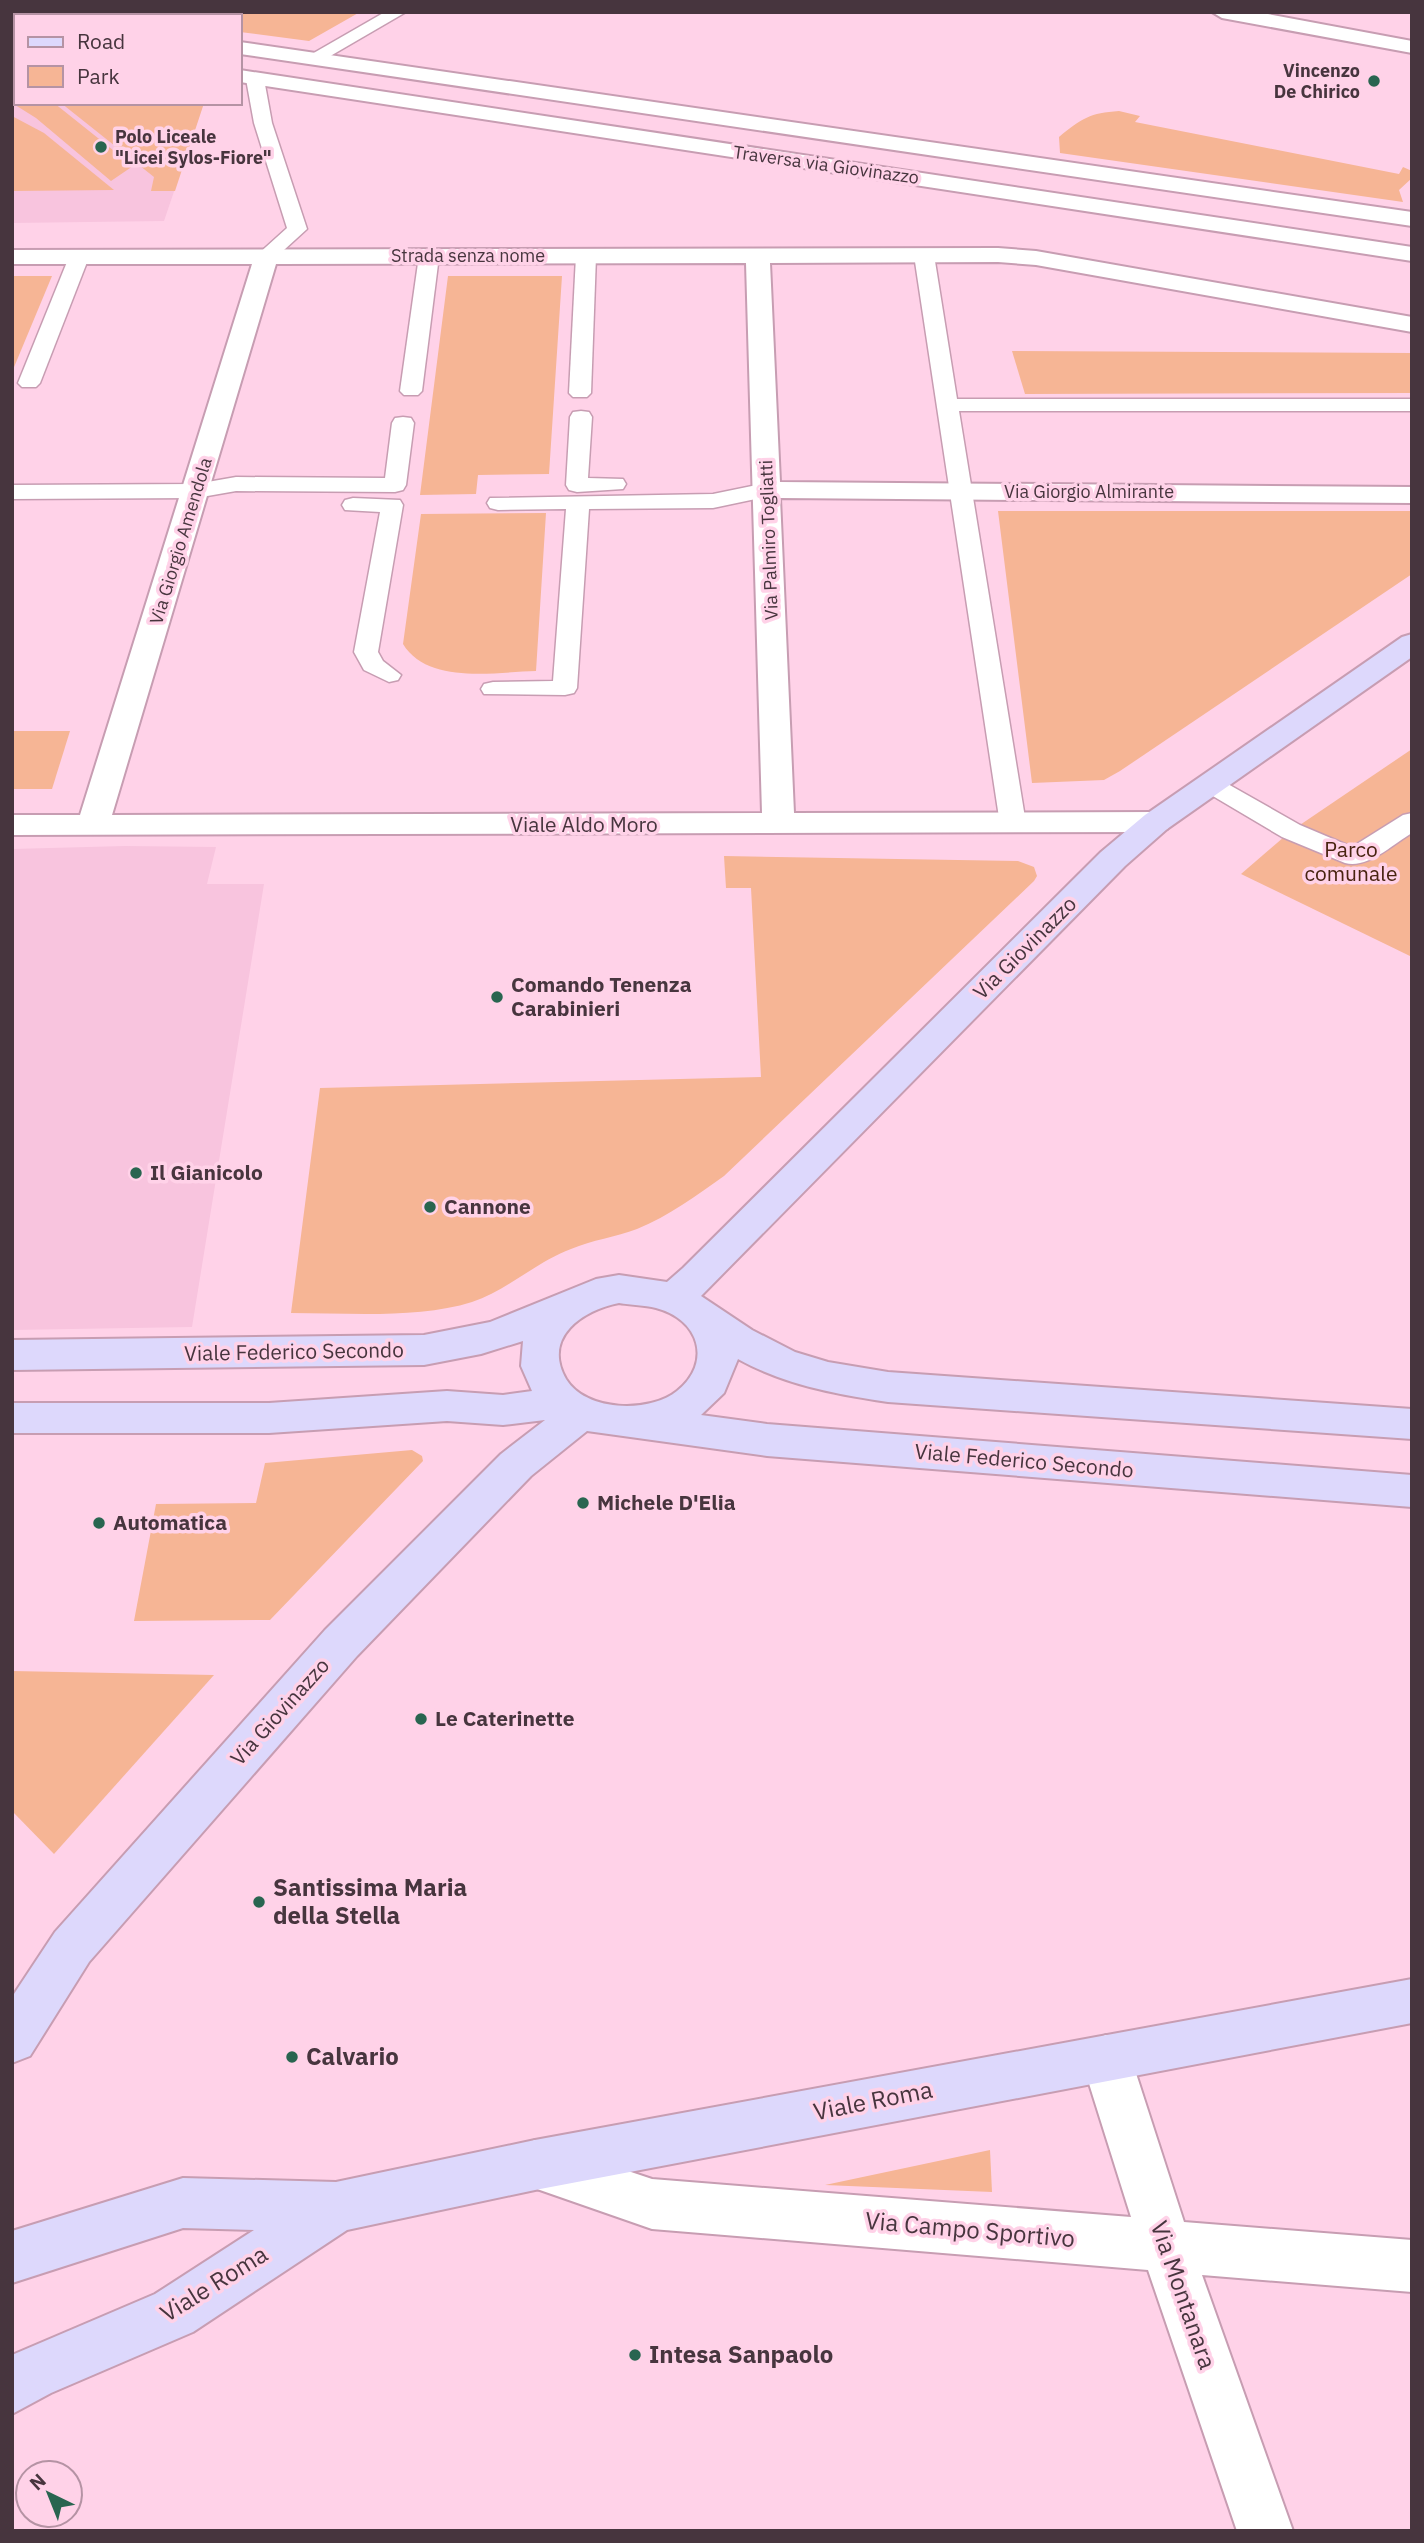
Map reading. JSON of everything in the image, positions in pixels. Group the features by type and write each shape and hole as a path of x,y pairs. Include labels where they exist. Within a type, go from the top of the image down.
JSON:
{"main road":[{"name":"Via Giovinazzo","path":"675,1296 697,1278 1113,859 1156,822 1412,643"},
{"path":"571,1408 546,1384 539,1364 541,1343 550,1323 567,1307 592,1294 619,1289 648,1289 675,1296 746,1345 792,1367 820,1376 888,1387 1412,1424"},
{"name":"Viale Federico Secondo","path":"12,1355 424,1350 473,1344 515,1331 567,1307"},
{"path":"12,1418 269,1418 447,1406 503,1410 571,1408 607,1420 637,1422 686,1406 704,1391 715,1374 719,1355 716,1336 707,1320"},
{"name":"Via Giovinazzo","path":"12,2040 72,1947 341,1643 571,1408"},
{"name":"Viale Federico Secondo","path":"637,1422 767,1440 1412,1491"},
{"name":"Viale Roma","path":"12,2257 183,2203 336,2207 535,2165 1412,2001"},
{"name":"Viale Roma","path":"12,2387 32,2374 174,2313 336,2207"}],"street":[{"path":"1222,12 1412,47"},
{"name":"Traversa via Giovinazzo","path":"242,48 1412,219"},
{"name":"Traversa via Giovinazzo","path":"247,77 1412,254"},
{"path":"851,169 877,142"},
{"name":"Via Giorgio Amendola","path":"93,825 266,256"},
{"name":"Via Palmiro Togliatti","path":"758,256 778,824"},
{"name":"Strada senza nome","path":"12,257 1035,258 1412,325"},
{"name":"Via Giorgio Almirante","path":"767,490 1412,495"},
{"name":"Viale Aldo Moro","path":"12,825 1156,822"},
{"name":"Via Montanara","path":"1106,2058 1166,2246 1265,2531"},
{"name":"Via Campo Sportivo","path":"535,2165 652,2204 1412,2266"}],"lane":[{"path":"314,58 398,12"},
{"path":"247,77 297,229 266,256"},
{"path":"411,391 429,256"},
{"path":"580,393 586,256"},
{"path":"924,256 1013,824"},
{"path":"29,383 79,257"},
{"path":"948,405 1412,405"},
{"path":"493,689 565,688 581,417"},
{"path":"12,492 196,491 236,484 395,485 402,424"},
{"path":"498,494 577,494 713,501 767,490"},
{"path":"196,491 235,505 392,505 366,652 373,665 388,675"},
{"path":"1210,784 1291,831 1354,857 1412,821"}],"shaded area":[{"name":"Polo Liceale \"Licei Sylos-Fiore\"","path":"12,57 14,105 203,105 164,221 12,223"},
{"path":"216,847 207,884 264,884 192,1327 12,1330 12,849"}],"green space":[{"path":"89,12 360,12 309,41 242,32 242,14"},
{"path":"12,83 14,104 12,103"},
{"path":"15,105 57,105 133,166 111,181 36,118"},
{"path":"64,105 203,105 175,191 151,191 154,177"},
{"path":"1119,111 1140,116 1135,122 1399,174 1403,167 1412,171 1412,178 1399,190 1403,202 1060,153 1059,137 1074,125 1093,115"},
{"path":"12,116 44,133 114,190 12,191"},
{"path":"12,276 52,276 12,372"},
{"path":"448,276 562,276 549,474 478,475 476,494 420,495"},
{"path":"1012,351 1412,353 1412,393 1025,394"},
{"path":"998,511 1412,511 1412,574 1104,780 1032,783"},
{"path":"546,513 536,671 482,674 445,671 414,657 403,644 421,514"},
{"path":"12,731 70,731 52,789 12,789"},
{"name":"Parco comunale","path":"1412,749 1412,957 1241,874 1291,831"},
{"path":"724,856 1018,861 1034,867 1037,876 724,1176 671,1212 637,1229 587,1243 558,1255 472,1302 406,1313 291,1313 320,1088 761,1077 751,888 726,888"},
{"path":"412,1450 422,1456 423,1461 270,1620 134,1621 156,1504 256,1503 265,1463"},
{"path":"12,1671 214,1675 54,1854 12,1811"},
{"path":"990,2150 992,2192 825,2185"}],"place":[{"name":"Vincenzo De Chirico","path":"1374,81"},
{"name":"Polo Liceale \"Licei Sylos-Fiore\"","path":"101,147"},
{"name":"Comando Tenenza Carabinieri","path":"497,997"},
{"name":"Il Gianicolo","path":"136,1173"},
{"name":"Cannone","path":"430,1207"},
{"name":"Michele D'Elia","path":"583,1503"},
{"name":"Automatica","path":"99,1523"},
{"name":"Le Caterinette","path":"421,1719"},
{"name":"Santissima Maria della Stella","path":"259,1902"},
{"name":"Calvario","path":"292,2057"},
{"name":"Intesa Sanpaolo","path":"635,2355"}]}
